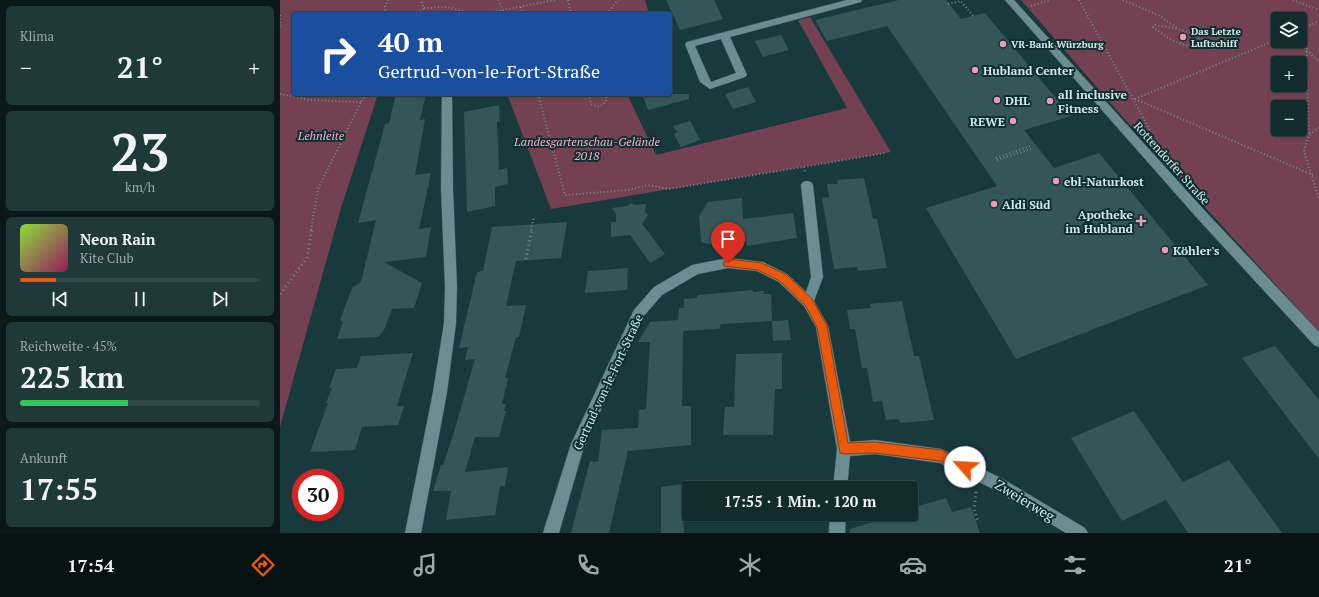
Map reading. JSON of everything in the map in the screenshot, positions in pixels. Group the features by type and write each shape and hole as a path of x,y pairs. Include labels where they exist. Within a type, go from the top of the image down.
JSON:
{"street":[{"path":"724,34 742,75 710,86 705,82 690,44 724,34 858,0"},
{"name":"Rottendorfer Straße","path":"1009,0 1132,139 1319,341"},
{"path":"413,533 440,392 450,323 451,252 447,189 447,96"},
{"path":"807,185 817,277 808,302"},
{"name":"Gertrud-von-le-Fort-Straße","path":"551,533 576,449 638,314 658,291 696,268 728,263 759,266 783,278 808,302 822,326 844,449"},
{"name":"Zweierweg","path":"844,449 875,447 941,456 998,484 1080,533"},
{"path":"841,481 844,449"},
{"path":"837,533 838,521"}],"path":[{"path":"385,12 385,6 388,0"},
{"path":"421,0 424,8"},
{"path":"498,0 503,10"},
{"path":"491,12 555,0"},
{"path":"568,0 571,12"},
{"path":"609,12 618,0"},
{"path":"948,4 960,0 973,16"},
{"path":"1079,0 1135,99 1151,132 1132,139"},
{"path":"1123,0 1160,16 1178,29"},
{"path":"1293,0 1319,10"},
{"path":"420,12 424,8 448,7 466,12"},
{"path":"521,7 522,12"},
{"path":"280,15 282,26 280,28"},
{"path":"1307,27 1319,21"},
{"path":"1155,24 1178,29 1198,37 1203,42 1203,45 1200,47 1181,43 1166,36 1153,27 1155,24"},
{"path":"1181,43 1184,31"},
{"path":"1135,99 1271,42"},
{"path":"1306,50 1319,61"},
{"path":"1306,50 1309,135 1304,151 1313,175 1319,199"},
{"path":"280,94 310,100 361,102"},
{"path":"280,294 307,258 318,189 361,102 366,96"},
{"path":"539,96 565,195 629,190 648,186 669,189 885,153"},
{"path":"589,96 591,104 598,107 606,102 606,96"},
{"path":"1135,99 1313,175"},
{"path":"1309,135 1319,128"},
{"path":"996,158 1031,147 997,160"},
{"path":"804,167 807,185"},
{"path":"526,259 534,217"},
{"path":"976,491 974,509 978,522"}],"green space":[{"name":"Lehnleite","path":"280,0 645,0 648,12 292,12 292,96 377,96 341,208 280,427"},
{"path":"1021,0 1319,0 1319,332 1120,114"},
{"name":"Landesgartenschau-Gelände 2018","path":"810,17 891,152 551,209 508,96 628,96 656,155 847,108 798,20"}],"building":[{"path":"666,0 714,0 723,19 680,30"},
{"path":"899,0 946,0 961,19 985,13 1071,116 1024,130 1054,168 1099,153 1208,285 1016,359 926,208 997,186 887,26 827,41 815,20"},
{"path":"781,35 789,50 763,57 755,41"},
{"path":"748,87 756,102 733,109 725,94"},
{"path":"672,94 689,94 689,99 648,110 643,96 672,96"},
{"path":"396,96 426,96 420,120 425,119 415,175 431,173 419,229 431,227 426,257 384,262 422,283 414,308 392,309 384,330 378,337 337,339 343,322 340,320 352,288 361,282 376,220 358,223 385,124 389,123"},
{"path":"499,105 500,121 497,122 499,170 507,168 508,184 495,187 495,206 467,212 464,112"},
{"path":"690,121 700,140 681,147 674,134 677,132 673,126"},
{"path":"864,178 873,219 877,219 887,268 858,271 857,267 834,269 822,198 829,197 827,184 838,184 837,180"},
{"path":"742,198 743,219 793,213 797,238 747,246 746,241 713,245 701,242 699,216 708,202"},
{"path":"631,203 635,205 646,204 645,212 648,215 642,224 665,254 650,263 630,235 611,237 611,222 616,222 616,214 612,208 627,206"},
{"path":"567,222 561,258 516,261 506,306 526,305 519,337 516,337 505,378 508,378 502,404 506,404 504,411 506,411 499,437 475,437 465,472 508,467 505,486 500,486 495,515 446,520 451,491 433,491 454,432 475,359 465,360 468,347 459,348 477,272 483,271 492,227"},
{"path":"628,268 627,290 585,293 588,271"},
{"path":"753,290 753,292 764,291 763,294 771,294 772,321 721,324 719,329 683,331 682,406 691,406 691,445 628,451 609,533 571,533 590,461 598,462 602,430 638,428 639,410 646,409 650,342 638,342 650,322 678,320 679,308 684,308 684,299 697,298 698,295"},
{"path":"902,301 914,356 919,356 934,420 900,423 899,419 886,420 882,401 873,402 867,368 862,368 855,329 850,329 847,310 871,308 870,304"},
{"path":"788,320 791,340 773,341 772,321"},
{"path":"1275,346 1319,400 1319,459 1242,358"},
{"path":"413,353 397,406 404,406 398,425 362,427 355,450 310,452 328,403 326,403 332,388 329,388 336,369 357,368 361,356"},
{"path":"782,353 782,389 775,389 773,435 723,435 725,407 734,407 736,354"},
{"path":"1134,411 1183,482 1229,460 1282,533 1188,533 1166,500 1122,521 1071,438"},
{"path":"682,484 682,521 684,521 684,533 661,533 661,487"},
{"path":"946,498 952,512 971,507 980,533 850,533 850,529 875,521 918,521 918,506"}],"place":[{"name":"Das Letzte Luftschiff","path":"1183,37"},
{"name":"VR-Bank Würzburg","path":"1003,44"},
{"name":"Hubland Center","path":"975,70"},
{"name":"DHL","path":"997,100"},
{"name":"all inclusive Fitness","path":"1050,101"},
{"name":"REWE","path":"1013,121"},
{"name":"ebl-Naturkost","path":"1056,181"},
{"name":"Aldi Süd","path":"994,204"},
{"name":"Apotheke im Hubland","path":"1141,221"},
{"name":"Köhler's","path":"1165,250"}],"route":[{"path":"728,263 759,266 783,278 808,302 822,326 844,449 875,447 941,456 965,467"}]}
